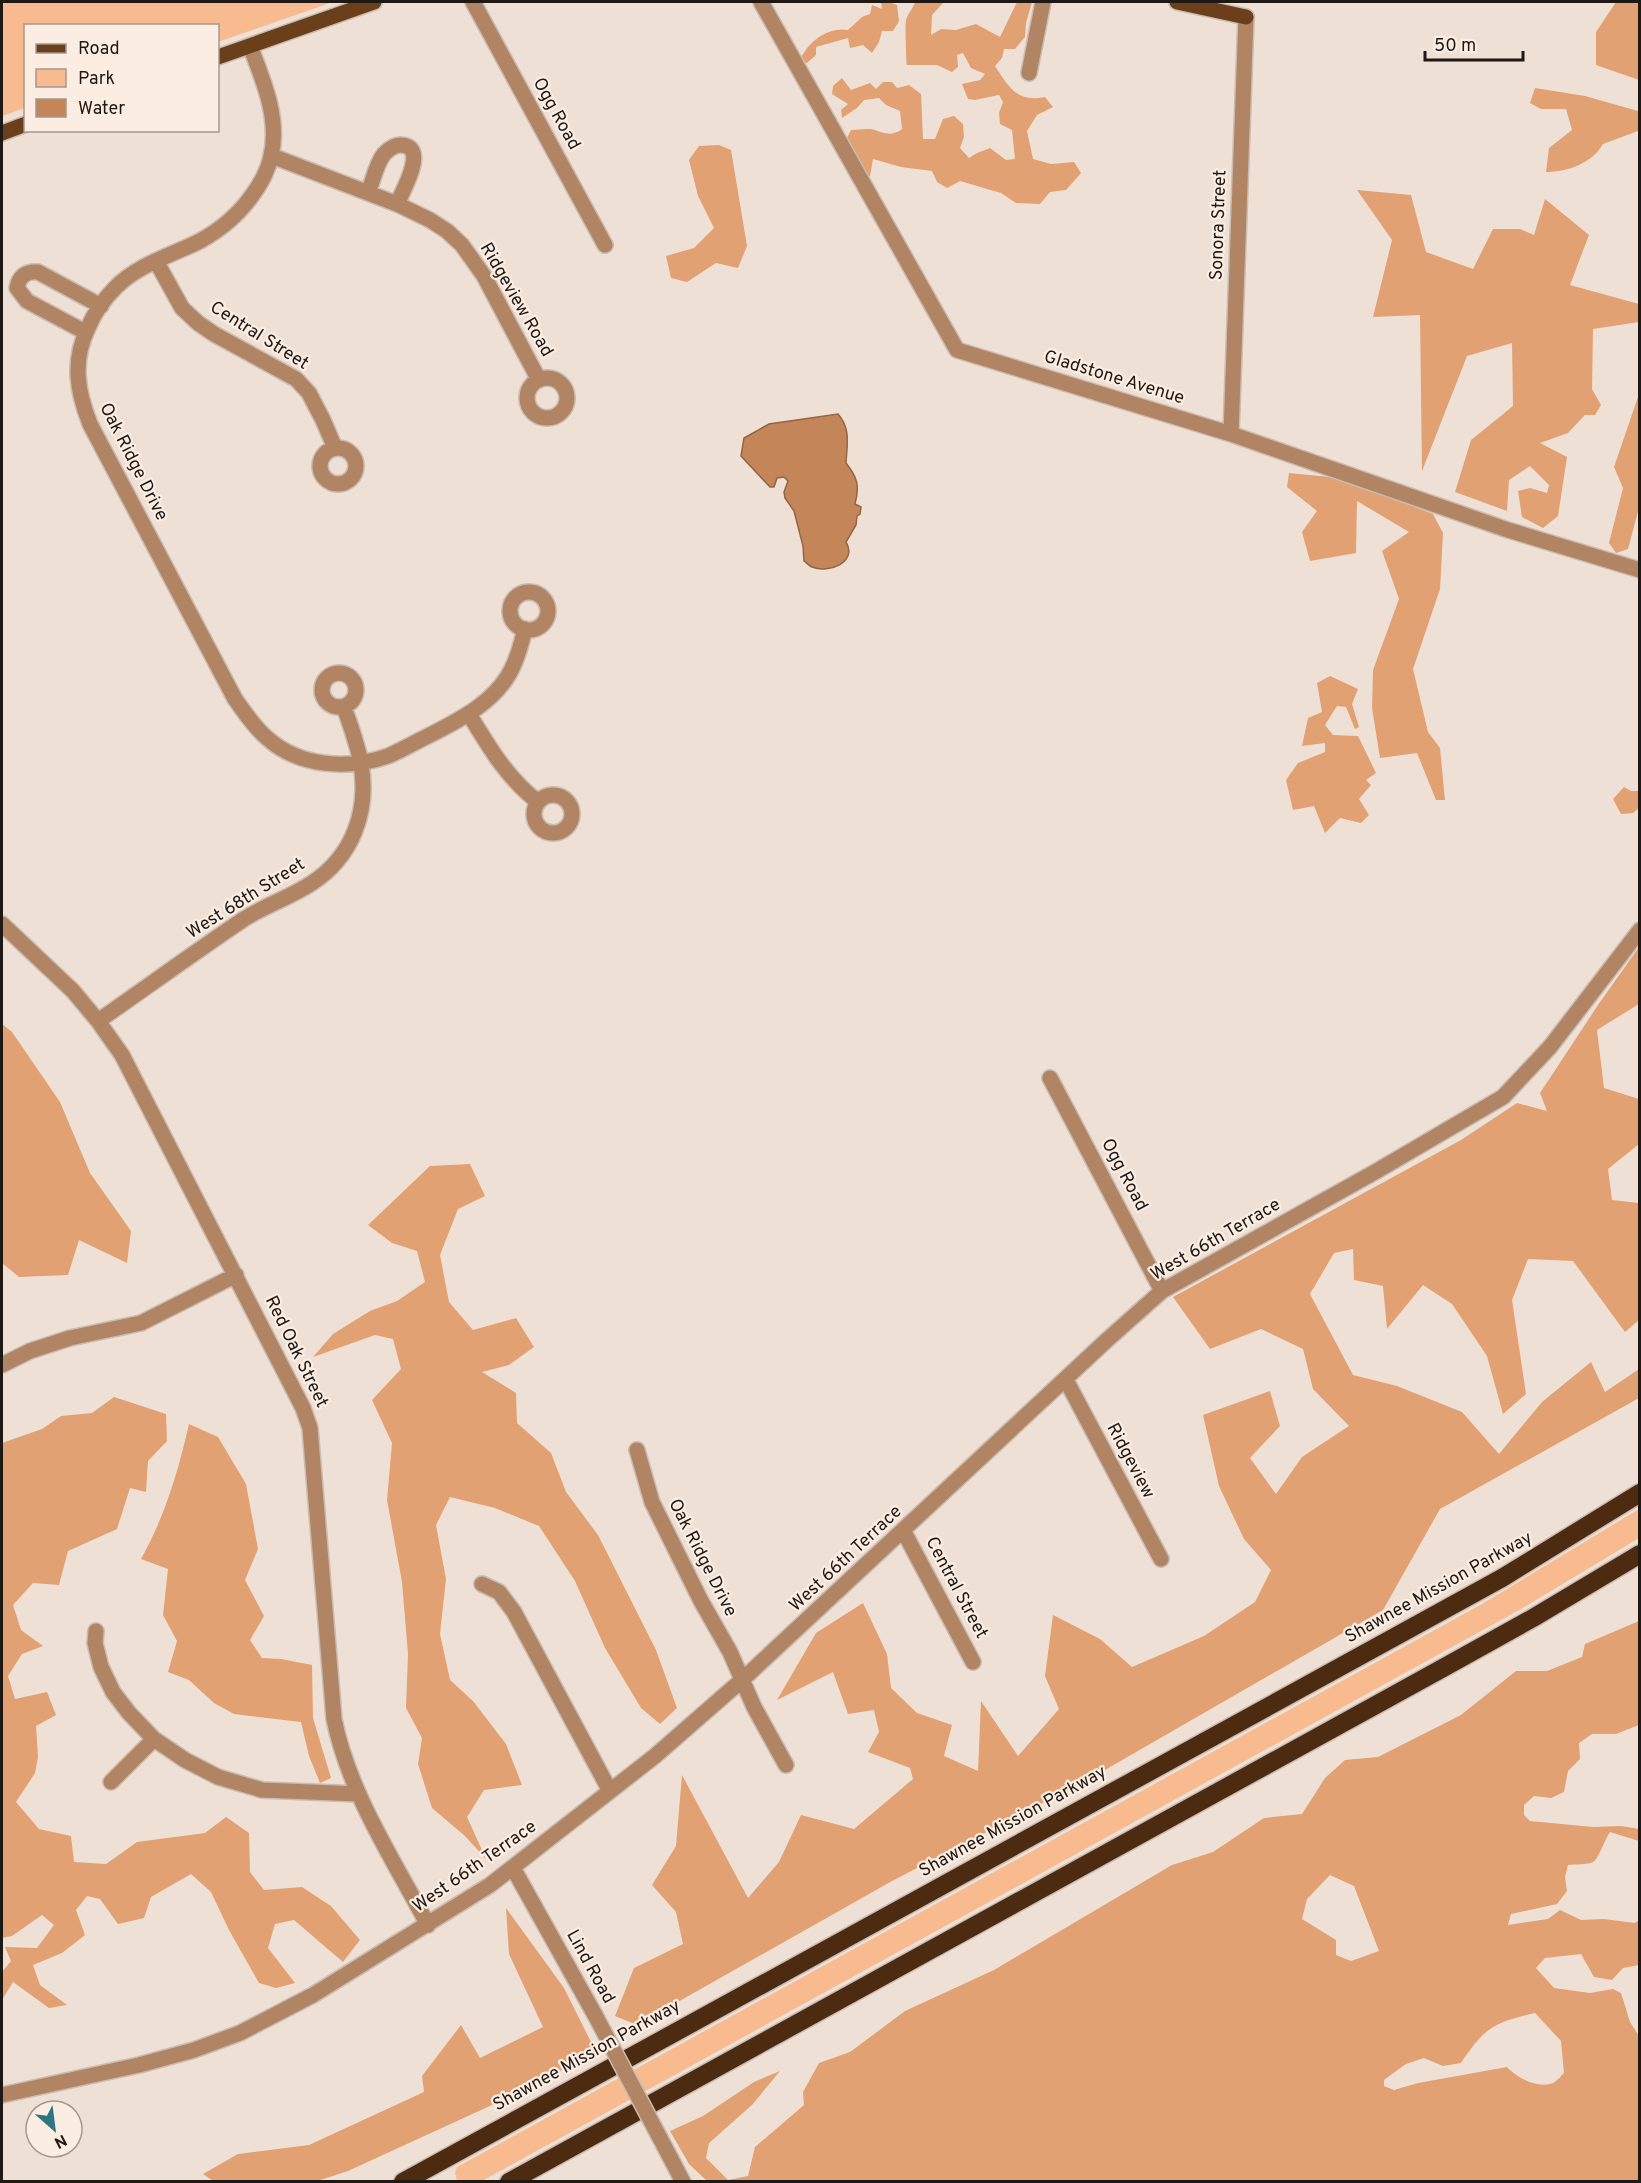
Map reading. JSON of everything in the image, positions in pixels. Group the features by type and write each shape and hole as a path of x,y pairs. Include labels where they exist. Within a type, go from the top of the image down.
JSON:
{"highway":[{"name":"Shawnee Mission Parkway","path":"403,2181 1492,1584 1640,1493"},
{"path":"509,2181 1473,1651 1640,1554"}],"main road":[{"path":"219,57 374,2"},
{"path":"1177,2 1246,17"},
{"path":"2,133 24,125"}],"street":[{"name":"Ogg Road","path":"473,2 605,245"},
{"name":"Gladstone Avenue","path":"761,2 957,350 1231,434 1508,530 1640,570"},
{"path":"1029,74 1044,2"},
{"name":"Sonora Street","path":"1231,434 1246,17"},
{"name":"Oak Ridge Drive","path":"249,46 271,109 272,156 265,175 241,210 219,229 135,272 116,286 100,306 86,332 77,359 77,382 81,402 90,424 235,699 266,738 280,748 320,763 361,763 388,756 469,714 490,698 514,666 525,629"},
{"path":"368,193 383,155 390,148 399,145 407,147 412,151 414,158 413,168 397,204"},
{"name":"Ridgeview Road","path":"272,156 397,204 447,231 462,245 484,276 539,380"},
{"name":"Central Street","path":"156,261 182,308 198,323 296,379 309,393 335,448"},
{"path":"86,332 27,302 17,288 18,281 22,275 30,271 38,272 100,306"},
{"name":"West 68th Street","path":"98,1021 247,917 313,883 346,851 354,836 361,813 361,763 344,707"},
{"path":"469,714 508,775 538,802"},
{"name":"Red Oak Street","path":"2,924 73,991 122,1055 303,1408 310,1428 334,1719 340,1747 359,1794 428,1925"},
{"name":"West 66th Terrace","path":"2,2095 139,2065 194,2050 240,2033 313,1995 428,1925 513,1868 655,1756 742,1680 1162,1291 1375,1172 1503,1097 1550,1047 1640,930"},
{"name":"Ogg Road","path":"1050,1078 1162,1291"},
{"path":"2,1365 70,1338 141,1323 236,1275"},
{"name":"Ridgeview","path":"1066,1380 1161,1560"},
{"name":"Oak Ridge Drive","path":"637,1450 652,1502 786,1765"},
{"name":"Central Street","path":"904,1532 973,1662"},
{"path":"483,1584 499,1592 514,1611 610,1791"},
{"path":"96,1631 94,1643 101,1667 113,1692 154,1739 185,1760 219,1777 262,1790 359,1794"},
{"path":"111,1782 154,1739"},
{"name":"Lind Road","path":"513,1868 595,2015 683,2181"}],"green space":[{"path":"2,2 333,2 219,42 219,24 24,24 24,108 2,116"},
{"path":"1639,1509 1639,1538 1521,1609 482,2181 457,2181 455,2173 457,2167 1482,1604"}],"shaded area":[{"path":"881,2 897,5 899,21 893,31 882,31 879,42 872,53 863,45 850,48 848,38 816,47 816,55 807,63 800,61 807,48 819,37 840,29 848,30 862,17 870,14 872,5 882,9"},
{"path":"915,2 944,2 932,15 931,35 941,29 956,30 976,24 1000,37 1017,2 1032,2 1025,37 1015,49 1004,49 1002,58 995,66 1015,92 1027,98 1045,97 1053,107 1037,115 1027,131 1033,159 1051,164 1074,162 1081,173 1066,190 1050,192 1040,204 1016,203 1001,193 960,181 947,188 937,182 932,171 901,167 873,159 870,176 863,177 854,152 845,142 851,130 869,129 895,133 902,129 900,111 886,105 879,98 864,100 842,118 841,110 848,104 832,94 833,86 842,78 851,90 870,83 876,89 883,82 892,82 897,88 909,85 921,94 923,139 935,139 943,119 954,116 963,124 964,137 960,148 969,158 990,148 1006,160 1015,159 1012,130 1000,124 999,113 1003,102 999,95 975,100 968,99 962,84 980,80 985,74 971,68 963,53 957,55 958,67 952,72 937,65 907,65 906,20"},
{"path":"1616,2 1639,2 1639,80 1596,65 1596,32"},
{"path":"1535,88 1585,96 1638,111 1638,131 1603,144 1593,156 1579,165 1546,172 1549,148 1572,130 1566,109 1541,109 1530,103"},
{"path":"719,145 731,150 747,246 738,268 716,263 687,282 671,278 666,256 694,248 714,228 698,196 689,160 699,146"},
{"path":"1357,190 1411,195 1426,252 1473,269 1493,229 1520,229 1534,235 1545,199 1589,235 1570,285 1639,304 1639,322 1593,329 1592,389 1601,405 1595,415 1585,415 1568,433 1540,443 1567,457 1558,516 1543,528 1522,517 1518,491 1530,488 1547,493 1549,485 1530,466 1509,480 1507,511 1455,492 1471,440 1513,406 1512,343 1467,356 1422,471 1420,315 1373,317 1392,240"},
{"path":"1639,394 1639,508 1628,549 1616,553 1609,543 1623,488 1614,467"},
{"path":"1289,473 1340,478 1433,514 1443,533 1440,589 1413,669 1428,732 1440,748 1445,800 1436,800 1417,753 1380,758 1372,708 1373,670 1399,599 1382,551 1409,532 1357,501 1356,553 1310,561 1302,532 1317,511 1287,487"},
{"path":"1330,676 1358,689 1352,704 1359,727 1355,729 1346,707 1337,706 1325,725 1333,735 1358,736 1376,773 1366,780 1371,785 1359,799 1369,815 1361,823 1340,818 1325,833 1314,806 1293,810 1286,780 1298,763 1325,752 1325,743 1302,746 1308,718 1322,712 1317,683"},
{"path":"1624,787 1631,791 1639,791 1639,808 1633,813 1621,814 1613,799"},
{"path":"1639,947 1639,1004 1597,1030 1604,1088 1639,1099 1639,1144 1608,1169 1612,1200 1639,1203 1639,1320 1625,1332 1573,1261 1528,1259 1512,1300 1526,1394 1503,1414 1487,1356 1452,1304 1423,1285 1387,1329 1383,1286 1354,1280 1353,1249 1334,1253 1310,1294 1353,1375 1397,1386 1462,1412 1499,1454 1542,1402 1591,1362 1605,1392 1639,1369 1639,1398 1440,1509 1383,1610 1091,1778 892,1881 637,2025 615,2016 634,1968 683,1944 676,1912 652,1885 676,1846 682,1775 748,1898 779,1862 801,1815 854,1829 913,1779 910,1768 868,1752 879,1732 874,1710 848,1714 833,1672 777,1700 816,1633 863,1603 887,1654 891,1688 917,1713 952,1725 944,1756 978,1771 981,1701 1018,1756 1059,1709 1045,1676 1053,1615 1100,1639 1132,1667 1204,1636 1255,1602 1271,1570 1244,1539 1219,1486 1203,1415 1270,1391 1280,1426 1250,1458 1276,1494 1302,1457 1349,1426 1313,1389 1303,1349 1261,1329 1210,1349 1173,1297 1461,1140 1517,1103 1547,1111 1540,1093"},
{"path":"2,1024 12,1032 60,1102 90,1173 131,1231 127,1263 79,1240 68,1275 19,1277 2,1263"},
{"path":"470,1164 485,1196 458,1209 440,1255 449,1302 473,1330 516,1318 534,1347 509,1365 482,1372 516,1393 517,1423 551,1453 566,1492 598,1535 656,1650 677,1708 660,1724 641,1708 605,1648 575,1581 539,1526 495,1508 450,1497 436,1525 446,1579 440,1634 450,1680 473,1701 506,1744 522,1785 484,1790 467,1817 486,1859 465,1836 432,1808 418,1764 422,1738 406,1708 408,1654 402,1582 387,1500 392,1443 372,1400 401,1369 393,1339 375,1335 313,1357 333,1334 370,1311 397,1301 425,1282 417,1251 392,1243 368,1225 430,1166"},
{"path":"114,1397 166,1414 167,1441 148,1461 146,1492 130,1488 117,1529 68,1551 59,1585 33,1583 13,1605 21,1630 43,1646 22,1654 8,1676 15,1699 47,1692 56,1715 36,1726 38,1757 35,1773 16,1802 39,1829 71,1836 74,1862 106,1864 137,1842 205,1833 226,1817 249,1833 250,1872 264,1890 302,1887 331,1906 360,1940 343,1962 294,1920 275,1924 268,1948 295,1983 276,1988 259,1983 229,1930 211,1892 191,1874 151,1897 144,1918 118,1924 100,1899 87,1896 76,1910 85,1935 62,1953 33,1965 40,1985 67,2005 49,2008 13,1982 2,2000 2,1972 11,1961 5,1947 37,1948 54,1925 42,1915 12,1936 2,1938 2,1443 42,1429 61,1416 92,1413"},
{"path":"189,1424 218,1437 246,1484 258,1549 245,1580 264,1616 250,1640 262,1658 312,1665 313,1718 331,1778 320,1783 309,1756 301,1722 234,1714 214,1703 189,1680 168,1672 177,1641 163,1615 168,1569 141,1559 170,1493"},
{"path":"1639,1621 1639,1725 1616,1734 1592,1734 1579,1743 1580,1759 1568,1771 1564,1792 1551,1798 1534,1796 1524,1805 1524,1815 1530,1821 1639,1829 1639,1841 1610,1832 1593,1862 1568,1865 1565,1877 1567,1891 1557,1904 1511,1914 1508,1925 1548,1919 1560,1910 1581,1920 1604,1919 1635,1923 1639,1920 1639,1965 1623,1968 1612,1980 1594,1977 1581,1954 1545,1958 1536,1968 1554,1988 1590,1993 1613,1989 1621,1993 1630,2022 1639,2036 1639,2181 707,2181 689,2164 670,2131 703,2116 754,2082 780,2071 752,2105 709,2143 706,2158 728,2180 748,2176 755,2147 804,2105 803,2092 819,2063 850,2052 905,2011 994,1970 1172,1865 1213,1852 1264,1818 1302,1814 1325,1778 1345,1760 1378,1757 1461,1715 1516,1671 1547,1671 1582,1657 1585,1644","holes":["1330,1875 1354,1886 1379,1951 1351,1961 1336,1955 1336,1940 1302,1919 1307,1899","1535,2013 1561,2041 1564,2073 1553,2083 1541,2085 1528,2081 1507,2067 1418,2083 1394,2090 1384,2086 1384,2080 1406,2064 1424,2058 1443,2066 1461,2063 1477,2041 1492,2028 1500,2023"]},
{"path":"506,1908 564,1988 595,2050 538,2084 348,2171 317,2181 213,2181 203,2174 238,2154 309,2145 424,2092 422,2076 461,2025 480,2058 543,2027 509,1954"}],"water":[{"path":"838,414 847,431 846,463 856,482 855,504 861,507 856,525 846,542 849,549 845,561 840,565 819,569 811,567 804,561 803,546 794,511 785,498 784,492 788,481 784,477 777,478 774,487 770,487 741,456 744,438 769,424"}]}
